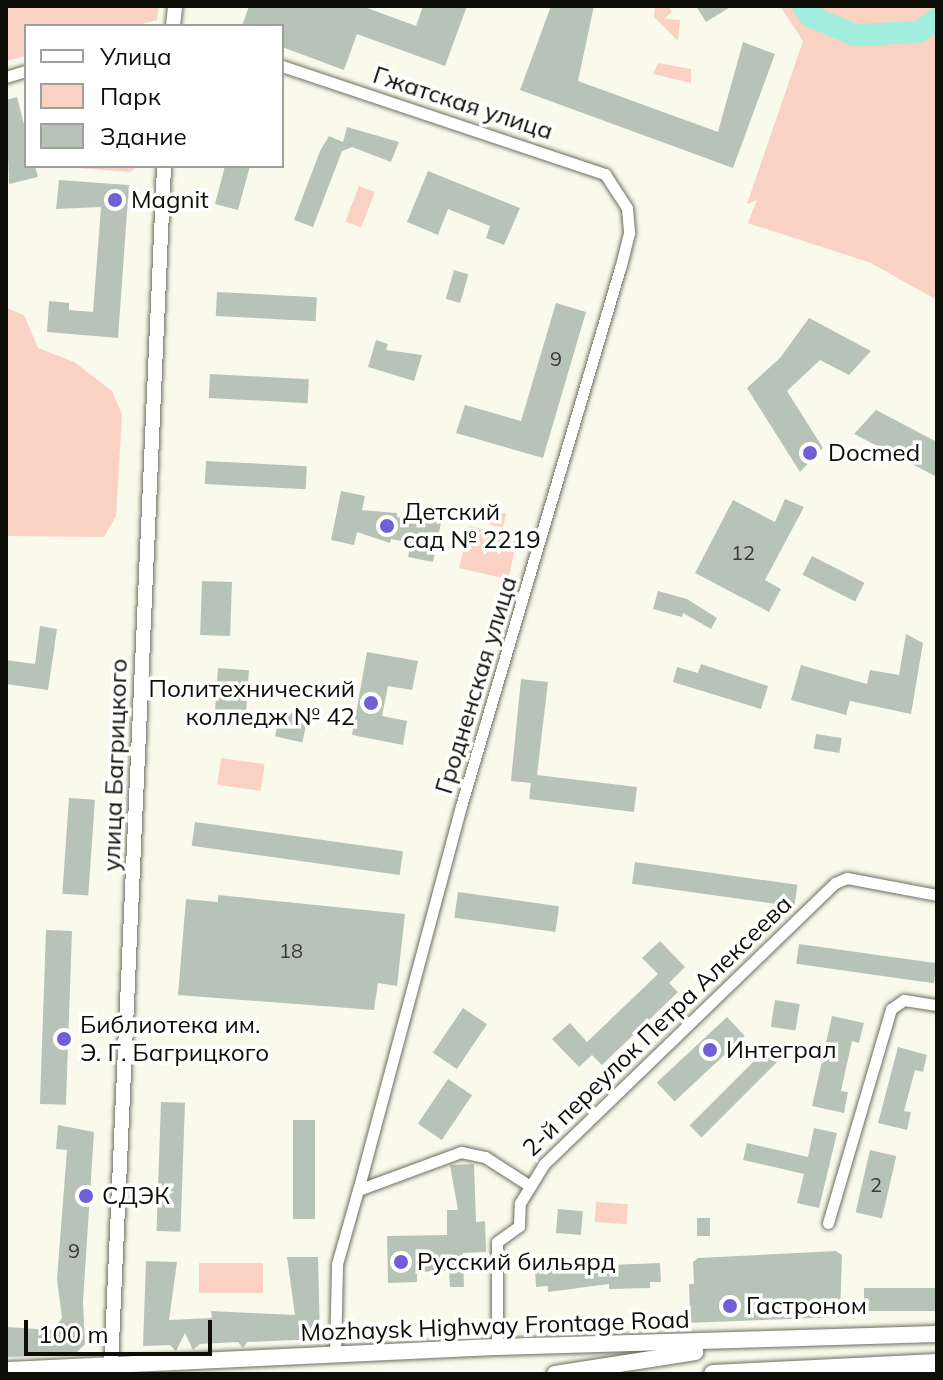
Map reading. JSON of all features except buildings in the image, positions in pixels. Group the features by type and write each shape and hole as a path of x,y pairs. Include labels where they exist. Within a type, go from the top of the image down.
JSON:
{"main road":[{"name":"Mozhaysk Highway Frontage Road","path":"6,1370 497,1347 756,1343 937,1334"},
{"path":"555,1374 756,1343"},
{"path":"713,1374 937,1363"}],"street":[{"name":"Гжатская улица","path":"284,67 605,174 622,194"},
{"name":"улица Багрицкого","path":"111,1366 164,168"},
{"name":"Гродненская улица","path":"335,1355 336,1274 461,806 627,244 629,219 622,194"},
{"name":"2-й переулок Петра Алексеева","path":"497,1347 497,1242 519,1226 520,1203 527,1184 633,1074 835,883 847,878 937,895"},
{"path":"828,1223 891,1009 904,1000 937,1005"},
{"path":"358,1190 461,1152 485,1157 527,1184"}],"green space":[{"path":"6,6 159,6 157,20 142,24 24,24 24,56 6,61"},
{"path":"655,6 668,6 672,12 664,19 680,20 678,41 654,17"},
{"path":"780,6 937,6 937,300 871,263 748,223 757,200 747,204 803,41"},
{"path":"658,63 691,69 691,83 653,74"},
{"path":"78,168 135,168 130,172"},
{"path":"359,186 375,192 361,228 345,221"},
{"path":"6,308 24,315 38,348 74,362 112,391 122,414 116,516 104,537 6,536"},
{"path":"472,506 506,514 503,528 469,520"},
{"path":"469,526 518,537 508,579 459,568"},
{"path":"221,758 265,764 261,791 217,785"},
{"path":"596,1202 628,1204 627,1224 595,1222"},
{"path":"199,1263 263,1263 263,1293 199,1293"}],"waterway":[{"path":"803,6 810,16 855,35 918,32 937,19"}],"place":[{"name":"Magnit","path":"115,200"},
{"name":"Docmed","path":"810,453"},
{"name":"Детский сад № 2219","path":"387,526"},
{"name":"Политехнический колледж № 42","path":"371,703"},
{"name":"Библиотека им. Э. Г. Багрицкого","path":"64,1039"},
{"name":"Интеграл","path":"710,1050"},
{"name":"СДЭК","path":"86,1196"},
{"name":"Русский бильярд","path":"401,1262"},
{"name":"Гастроном","path":"730,1306"}]}
